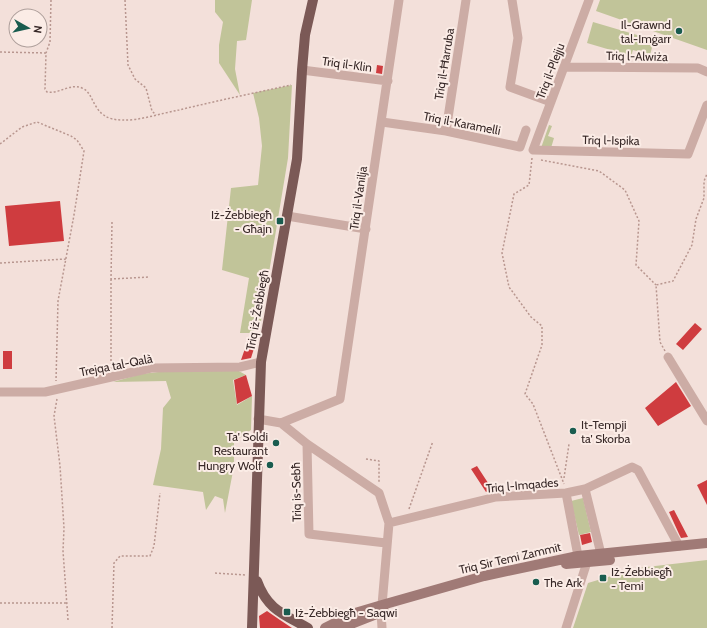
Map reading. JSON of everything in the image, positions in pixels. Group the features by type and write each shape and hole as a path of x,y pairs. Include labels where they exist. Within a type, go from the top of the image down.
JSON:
{"main road":[{"name":"Triq iż-Żebbiegħ","path":"252,628 255,575 258,419 261,362 297,159 305,36 313,0"},
{"name":"Triq Sir Temi Zammit","path":"325,628 355,613 381,608 484,576 601,554 707,543"},
{"name":"Triq Sir Temi Zammit","path":"584,558 707,550"},
{"path":"255,575 262,595 273,608 308,628"},
{"path":"253,616 262,607 273,608"},
{"name":"Triq Sir Temi Zammit","path":"341,628 381,608"}],"street":[{"name":"Triq il-Vanilja","path":"281,423 340,399 399,0"},
{"name":"Triq il-Ħarruba","path":"446,131 466,0"},
{"path":"512,0 518,38 510,87 551,102"},
{"name":"Triq il-Plejju","path":"533,150 589,0"},
{"name":"Triq l-Alwiża","path":"565,67 698,68 707,72"},
{"name":"Triq il-Klin","path":"302,70 388,81"},
{"name":"Triq l-Ispika","path":"533,150 688,154 707,105"},
{"name":"Triq il-Karamelli","path":"382,122 446,131 520,147 526,130"},
{"path":"287,216 366,230"},
{"path":"668,357 707,421"},
{"name":"Trejqa tal-Qalà","path":"0,392 44,392 57,390 151,368 240,367 261,362"},
{"path":"258,419 281,423 307,444 379,493 388,523 381,608 382,628"},
{"name":"Triq is-Sebħ","path":"307,444 309,534 386,543"},
{"name":"Triq l-Imqades","path":"388,523 496,497 566,493 586,489 632,467 638,470 679,546"},
{"path":"586,489 601,554"},
{"path":"566,493 584,558 566,628"}],"path":[{"path":"51,0 50,42 46,53 45,88 47,92 53,93 77,87 84,88 89,93 96,109 102,114 121,120 156,115 301,82"},
{"path":"125,0 128,65 135,79 146,88 152,111 156,115"},
{"path":"0,52 46,53"},
{"path":"0,144 22,126 37,122 71,136 77,140 84,151 58,301 56,343 57,390 54,416 64,528 63,551 68,620"},
{"path":"533,150 541,160 599,172 625,190 639,221 636,266 656,285 660,342 668,357"},
{"path":"533,150 529,185 514,194 502,253 509,288 531,317 542,326 542,345 525,394 533,404 563,480 566,493"},
{"path":"656,285 673,281 692,245 696,219 704,198 704,181 707,174"},
{"path":"110,377 110,279 112,222"},
{"path":"0,263 66,259"},
{"path":"110,279 150,277"},
{"path":"405,518 433,441"},
{"path":"563,480 569,444"},
{"path":"366,459 379,461 379,493"},
{"path":"112,628 114,563 120,556 150,556 154,546 160,493"},
{"path":"215,573 255,575"},
{"path":"0,603 67,603"}],"green space":[{"path":"215,0 252,0 246,40 237,41 235,69 240,95 219,63 219,45 223,22 215,12"},
{"name":"Il-Grawnd tal-Imġarr","path":"600,0 707,0 707,50 596,11"},
{"path":"593,22 654,40 650,55 633,50 631,56 587,43"},
{"path":"292,85 288,158 260,327 252,333 240,333 249,278 222,270 231,188 258,185 262,146 259,118 253,93"},
{"path":"549,125 552,126 548,136 554,138 551,148 541,148"},
{"path":"237,370 246,375 233,380 237,405 252,396 251,430 234,442 234,466 225,513 223,499 215,496 206,510 203,492 153,485 161,449 163,408 171,398 166,381 113,382 141,374 167,371"},
{"path":"583,498 591,532 579,535 571,501"},
{"path":"707,560 707,628 573,628 588,583 638,568"}],"building":[{"path":"377,65 383,66 382,74 376,73"},
{"path":"60,201 64,241 9,246 5,206"},
{"path":"695,323 702,329 683,350 676,344"},
{"path":"249,337 257,339 251,358 241,360"},
{"path":"3,351 12,351 12,369 3,369"},
{"path":"246,375 252,396 237,404 234,380"},
{"path":"676,382 691,406 658,426 645,408"},
{"path":"477,466 492,489 486,492 471,469"},
{"path":"707,480 707,505 697,485"},
{"path":"674,510 688,537 681,538 669,512"},
{"path":"590,533 592,542 582,545 580,535"},
{"path":"267,611 292,628 260,628 259,616"}],"place":[{"name":"Il-Grawnd tal-Imġarr","path":"679,31"},
{"name":"Iż-Żebbiegħ - Għajn","path":"280,221"},
{"name":"It-Tempji ta' Skorba","path":"573,431"},
{"name":"Ta' Soldi Restaurant","path":"276,443"},
{"name":"Hungry Wolf","path":"270,465"},
{"name":"Iż-Żebbiegħ - Temi","path":"603,578"},
{"name":"The Ark","path":"536,582"},
{"name":"Iż-Żebbiegħ - Saqwi","path":"287,612"}]}
